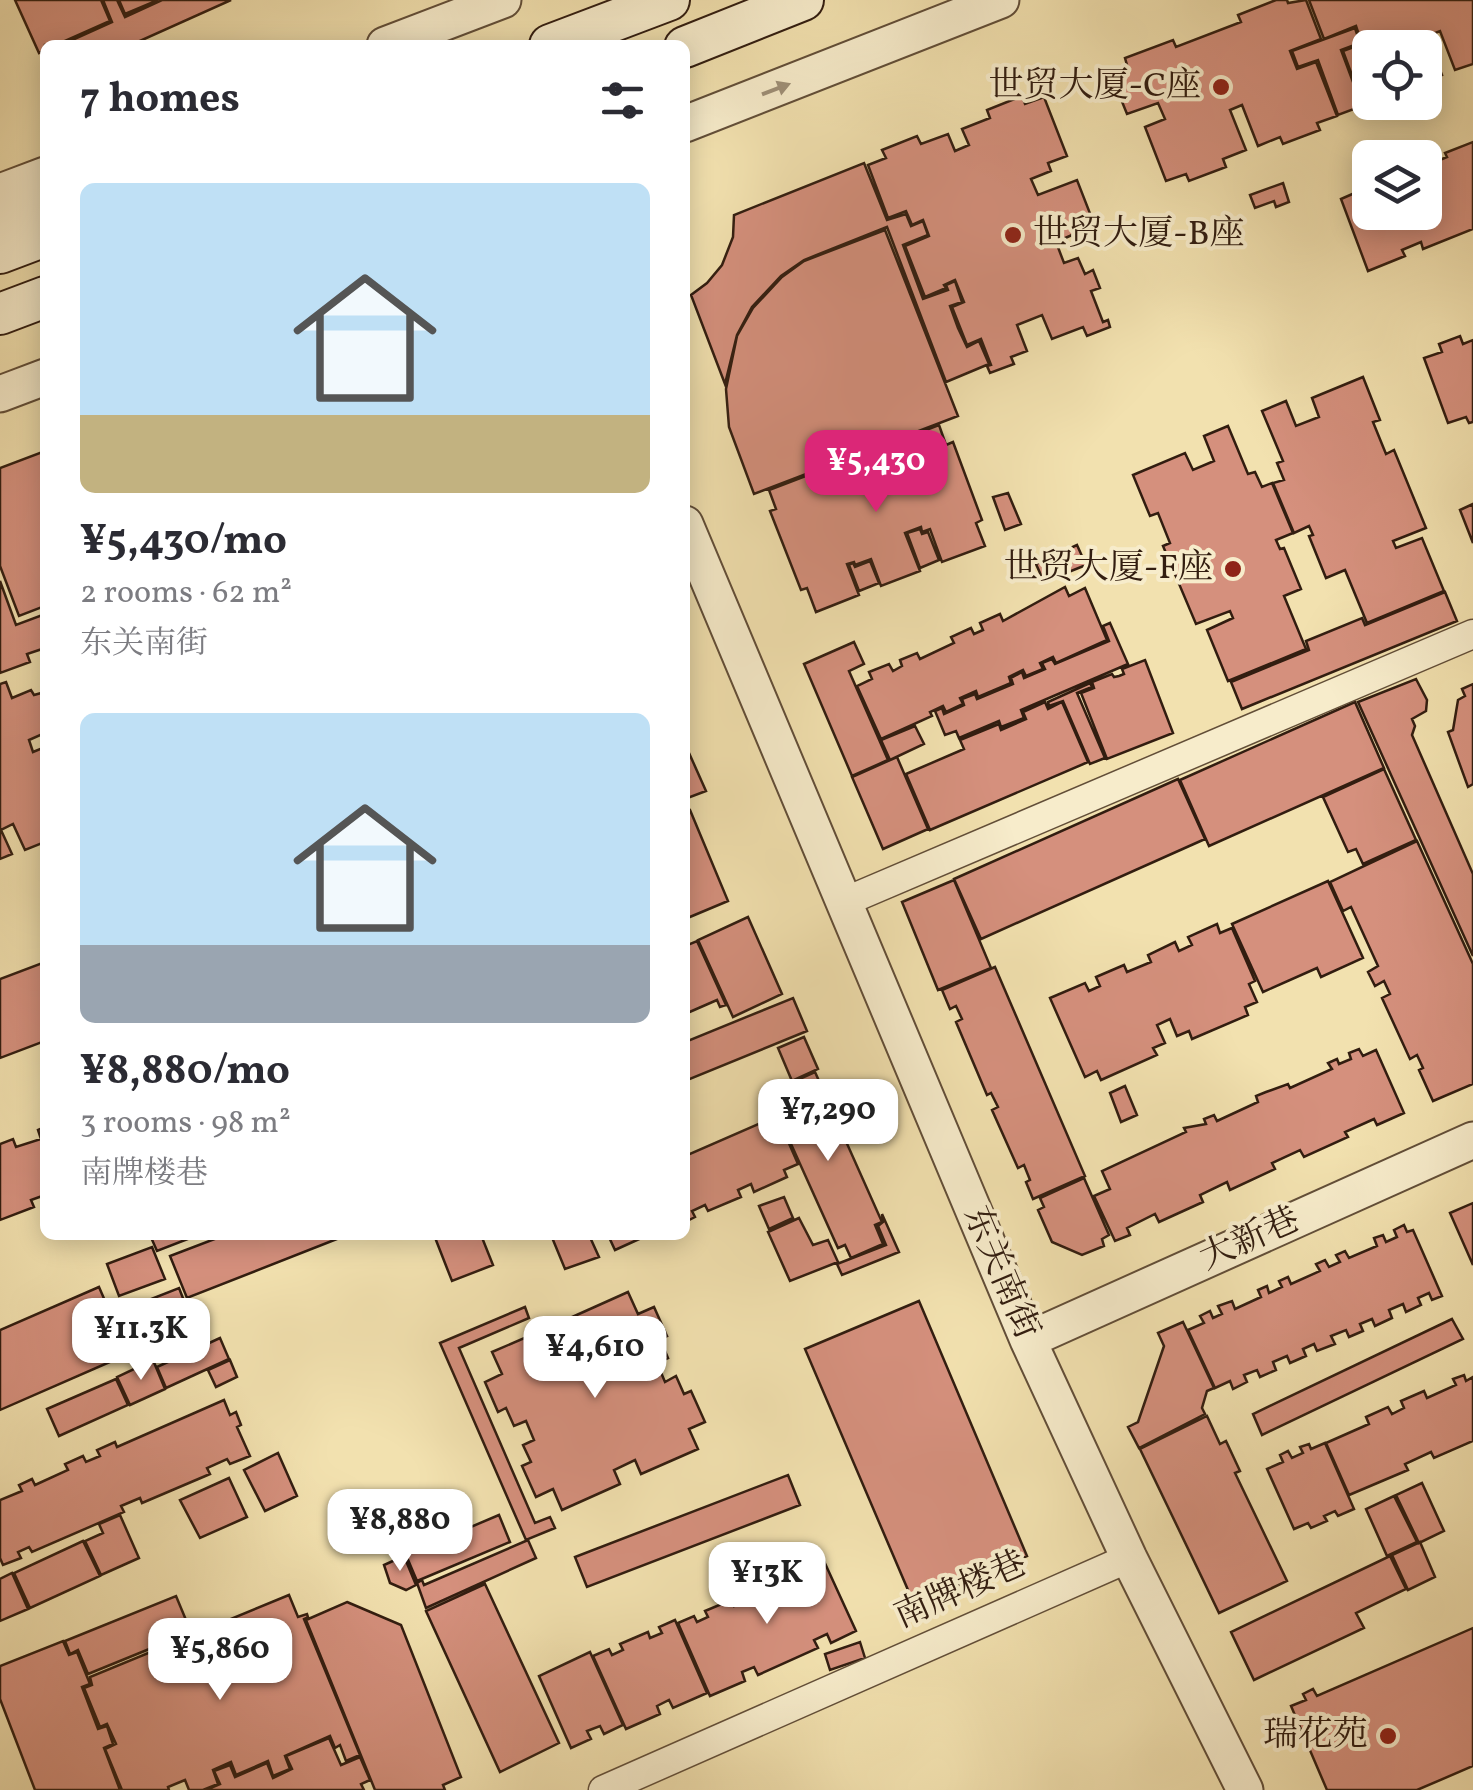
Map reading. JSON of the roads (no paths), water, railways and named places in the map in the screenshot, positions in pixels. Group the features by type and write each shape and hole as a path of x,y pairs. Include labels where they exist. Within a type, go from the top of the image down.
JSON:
{"main road":[{"path":"563,40 669,0"},
{"path":"690,45 803,0"},
{"path":"0,214 40,209"},
{"path":"0,253 40,238"}],"street":[{"path":"398,40 503,0"},
{"path":"690,122 1001,0"},
{"path":"0,192 40,177"},
{"path":"0,394 40,379"},
{"name":"东关南街","path":"690,536 1028,1340 1129,1558 1246,1790"},
{"path":"844,902 1473,634"},
{"name":"大新巷","path":"1028,1340 1473,1140"},
{"name":"南牌楼巷","path":"602,1790 1129,1558"}],"place":[{"name":"世贸大厦-C座","path":"1221,87"},
{"name":"世贸大厦-B座","path":"1013,235"},
{"name":"世贸大厦-F座","path":"1233,569"},
{"name":"瑞花苑","path":"1388,1736"}]}
